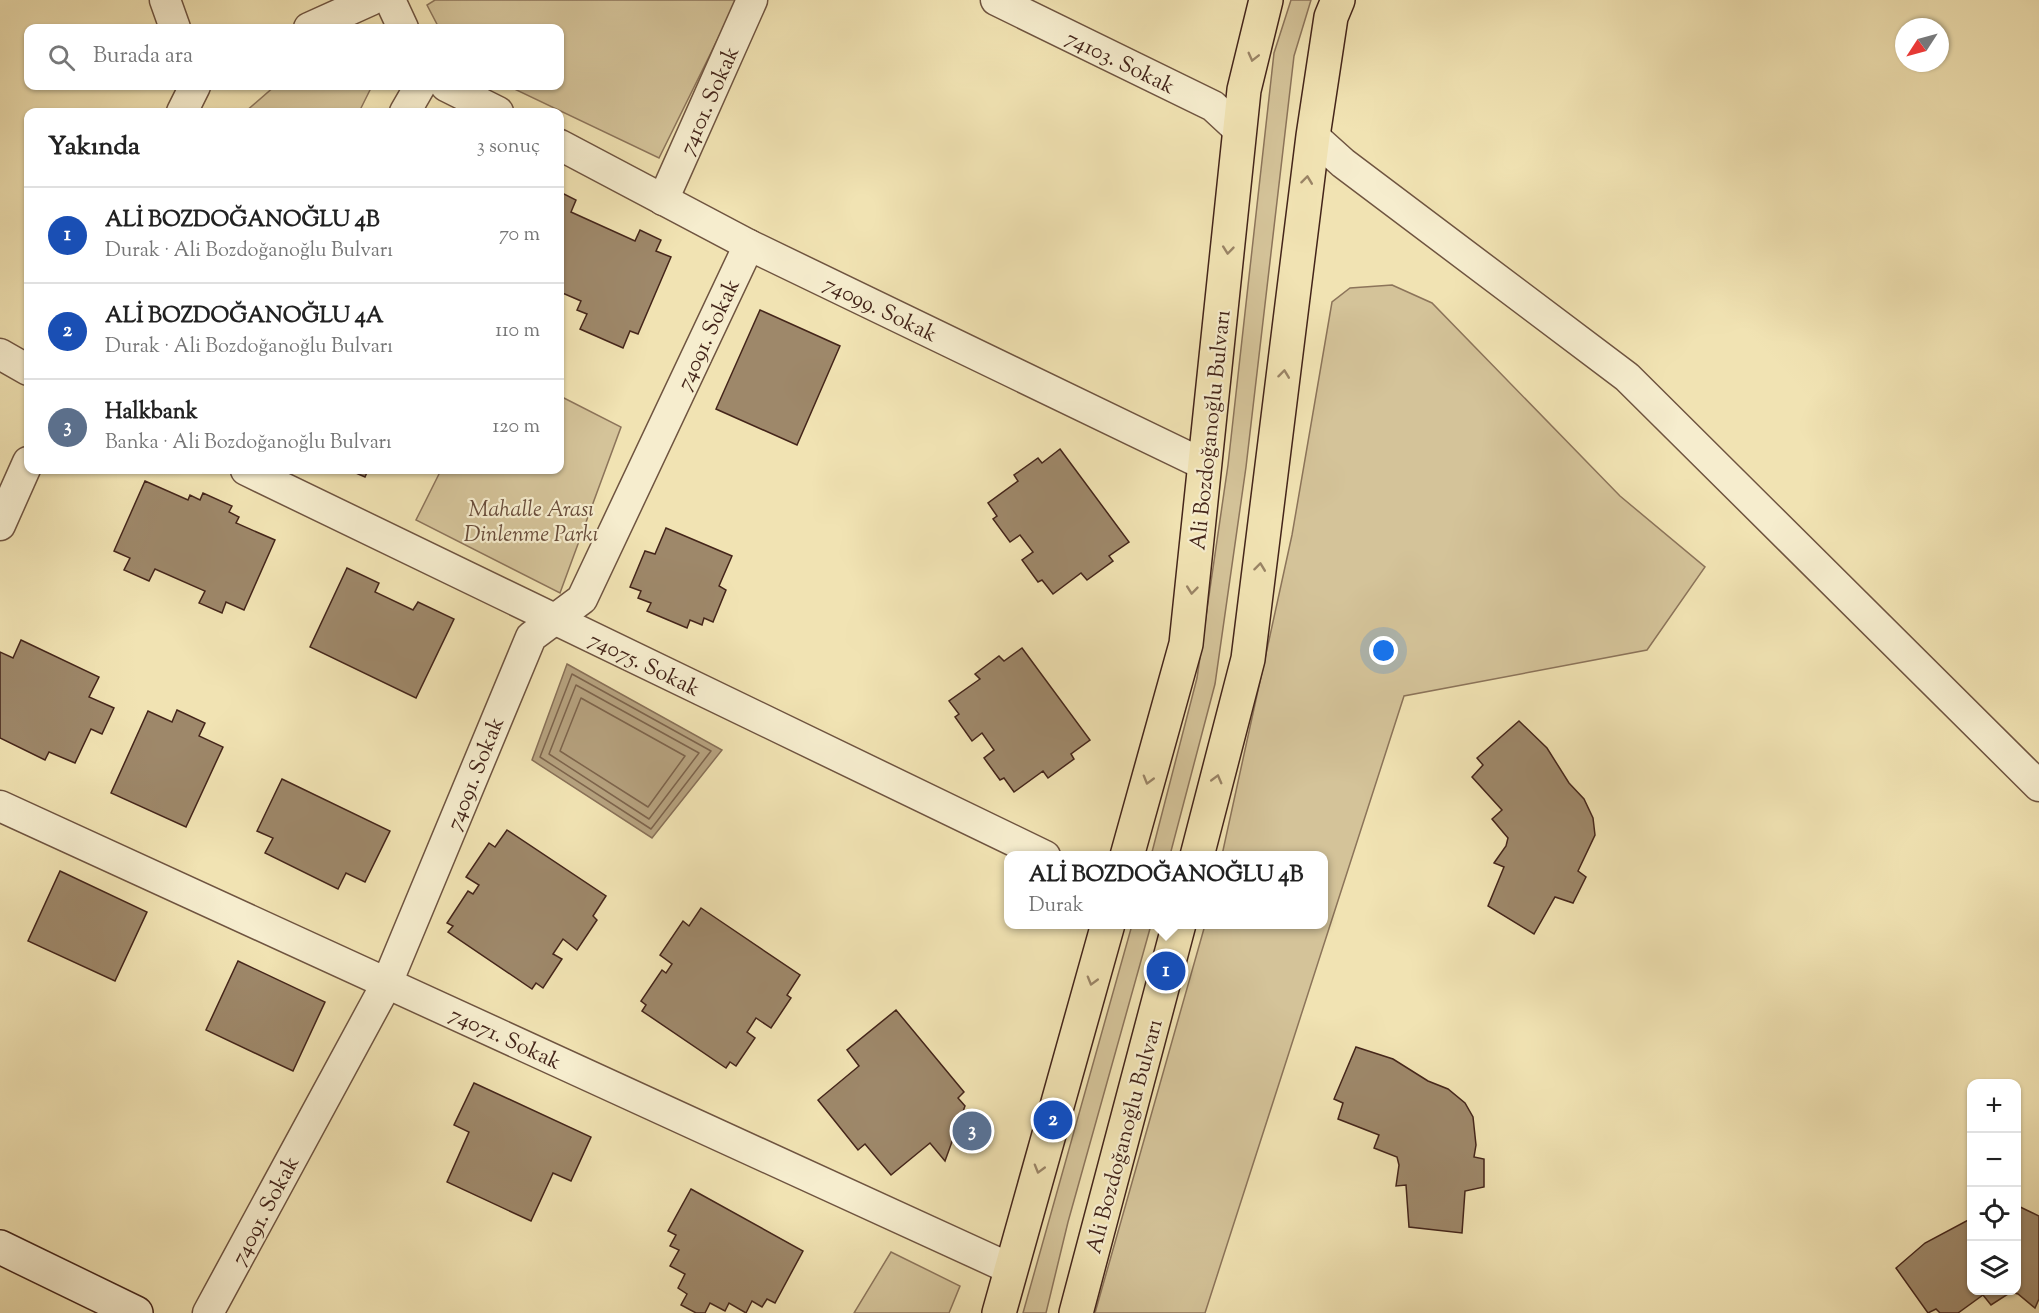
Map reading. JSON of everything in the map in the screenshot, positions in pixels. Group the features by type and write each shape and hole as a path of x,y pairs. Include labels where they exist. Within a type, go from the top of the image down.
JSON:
{"main road":[{"name":"Ali Bozdoğanoğlu Bulvarı","path":"1128,851 1186,644 1244,90 1266,0"},
{"path":"1198,851 1248,659 1313,136 1331,17 1338,0"},
{"path":"999,1313 1107,929"},
{"name":"Ali Bozdoğanoğlu Bulvarı","path":"1076,1313 1178,929"},
{"path":"0,1247 136,1313"}],"street":[{"path":"165,0 174,24"},
{"path":"318,24 371,0"},
{"path":"390,0 401,24"},
{"name":"74101. Sokak","path":"663,200 753,0"},
{"name":"74103. Sokak","path":"996,0 1213,106 1240,131"},
{"path":"184,108 193,90"},
{"path":"407,108 418,90"},
{"path":"454,90 490,108"},
{"path":"1313,136 1343,163 1627,377 2039,786"},
{"name":"74099. Sokak","path":"564,147 749,245 1205,465"},
{"name":"74091. Sokak","path":"208,1313 387,983 531,637 582,599 749,245"},
{"path":"0,354 24,368"},
{"path":"0,525 24,471"},
{"name":"74075. Sokak","path":"254,474 1037,851"},
{"name":"74071. Sokak","path":"0,806 1011,1269"}],"green space":[{"path":"435,0 737,0 659,158 564,113 564,108 554,108 516,90 564,90 564,24 437,24 427,5"},
{"path":"1291,0 1311,0 1294,56 1246,467 1215,684 1171,851 1152,851 1197,678 1228,465 1274,53"},
{"path":"270,90 370,90 361,108 250,108"},
{"path":"1392,285 1432,303 1620,496 1705,567 1647,650 1404,696 1205,1313 1095,1313 1204,929 1328,929 1328,851 1223,851 1292,535 1332,302 1350,288"},
{"name":"Mahalle Arası Dinlenme Parkı","path":"564,398 621,427 560,593 416,520 439,474 564,474"},
{"path":"1131,929 1150,929 1068,1222 1046,1313 1023,1313"},
{"path":"891,1252 960,1286 949,1313 854,1313"}],"water":[{"path":"567,664 722,750 652,838 532,760"}],"building":[{"path":"564,194 576,200 571,212 635,241 640,230 661,240 656,251 671,257 638,334 630,331 623,348 580,329 587,314 577,310 581,301 564,294"},
{"path":"760,310 840,346 797,445 716,409"},
{"path":"1060,449 1129,542 1109,556 1113,561 1087,580 1081,573 1053,594 1042,580 1038,582 1022,560 1033,552 1020,535 1010,542 993,519 997,516 988,503 1018,481 1014,475 1038,458 1042,463"},
{"path":"145,481 188,500 190,495 200,500 203,493 232,506 229,512 239,517 236,523 275,540 244,610 226,602 222,613 199,603 205,591 155,569 149,581 124,570 130,558 114,551"},
{"path":"666,528 732,556 719,586 726,590 713,622 704,618 702,625 690,620 687,628 647,611 651,603 638,598 641,591 630,587 645,551 655,554"},
{"path":"347,568 379,583 375,592 413,610 418,602 454,619 416,698 310,647"},
{"path":"21,640 99,677 89,697 114,708 102,734 91,729 75,763 49,752 45,760 0,738 0,652 13,658"},
{"path":"1022,648 1090,740 1071,754 1074,759 1048,778 1043,771 1014,792 1004,778 1000,780 984,758 994,750 982,733 972,741 955,717 959,714 949,701 980,679 975,674 999,656 1004,661"},
{"path":"177,710 205,723 199,736 223,747 186,827 111,793 148,711 172,722"},
{"path":"1519,721 1547,748 1569,783 1584,799 1593,818 1595,835 1578,871 1586,877 1573,903 1555,897 1534,934 1488,906 1504,867 1494,863 1506,846 1508,838 1492,819 1502,810 1472,777 1483,765 1477,758"},
{"path":"282,779 390,831 365,882 346,873 338,889 265,853 273,838 257,831"},
{"path":"507,830 606,896 593,916 597,920 577,950 563,939 553,954 562,959 543,988 536,983 532,989 448,932 453,926 447,923 468,891 473,894 479,885 466,877 489,843 495,847"},
{"path":"60,871 147,912 115,981 28,941"},
{"path":"701,908 800,975 787,995 791,998 771,1028 756,1018 747,1032 755,1038 736,1066 730,1062 726,1068 642,1011 646,1005 641,1001 662,970 666,973 672,964 660,955 683,921 689,926"},
{"path":"238,961 325,1002 293,1071 206,1030"},
{"path":"896,1010 964,1092 958,1098 965,1106 945,1161 930,1143 891,1175 865,1144 858,1150 818,1100 859,1066 847,1050"},
{"path":"1356,1047 1393,1059 1428,1081 1448,1089 1465,1103 1473,1117 1476,1145 1474,1157 1484,1159 1484,1187 1465,1191 1462,1233 1409,1227 1406,1185 1396,1186 1399,1165 1397,1157 1374,1148 1379,1135 1338,1119 1343,1103 1334,1099"},
{"path":"474,1083 591,1137 571,1181 553,1173 531,1221 447,1182 469,1132 454,1125"},
{"path":"691,1189 803,1251 775,1303 767,1299 762,1307 752,1301 746,1313 729,1303 725,1311 710,1303 705,1313 696,1313 681,1305 687,1294 678,1288 685,1274 670,1266 679,1250 670,1246 676,1235 668,1231"},
{"path":"2021,1207 2039,1216 2039,1299 2035,1308 2019,1295"},
{"path":"1967,1221 1967,1295 1983,1295 1958,1313 1940,1313 1936,1309 1928,1313 1896,1268 1925,1243"},
{"path":"1983,1295 2006,1295 1991,1305"}],"place":[{"name":"ALİ BOZDOĞANOĞLU 4B","path":"1166,971"},
{"name":"ALİ BOZDOĞANOĞLU 4A","path":"1053,1120"},
{"name":"Halkbank","path":"972,1131"}]}
